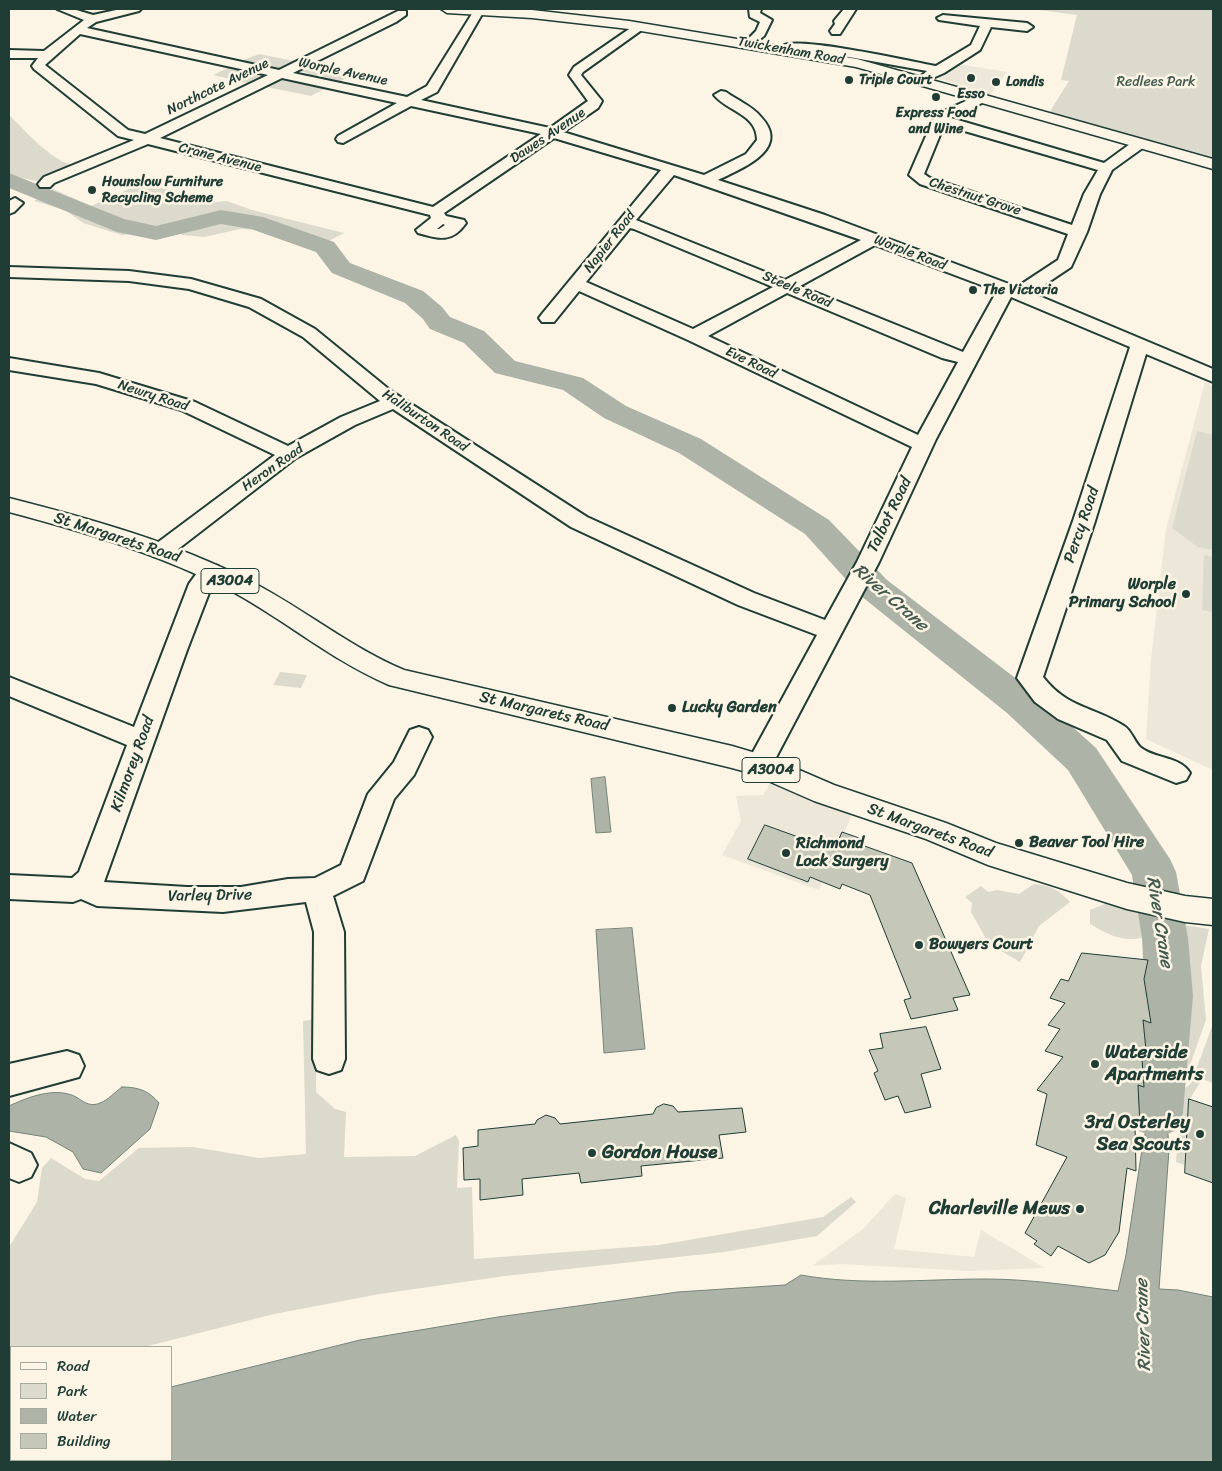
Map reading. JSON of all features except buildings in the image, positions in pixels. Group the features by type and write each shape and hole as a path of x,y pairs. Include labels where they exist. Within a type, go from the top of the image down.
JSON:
{"main road":[{"name":"Twickenham Road","path":"447,9 480,10 639,26 749,44 814,51 921,80 975,101 1213,164"},
{"name":"St Margarets Road","path":"9,505 161,551 210,571 271,603 368,665 398,678 759,765 824,793 936,831 988,853 1127,896 1207,911"}],"street":[{"path":"63,9 92,20"},
{"path":"9,54 47,55 92,20 135,9"},
{"path":"749,44 760,34 766,24 766,20 754,14 756,9"},
{"path":"836,30 850,9"},
{"path":"343,139 432,89 480,10"},
{"name":"Northcote Avenue","path":"45,184 49,180 147,139 403,13"},
{"path":"943,18 1027,27"},
{"path":"921,80 976,47 987,22"},
{"name":"Dawes Avenue","path":"438,216 595,101 576,75 578,70 639,26"},
{"name":"Worple Avenue","path":"78,30 410,101 553,133 601,147"},
{"path":"789,46 940,70"},
{"name":"Crane Avenue","path":"47,55 38,66 119,131 438,216"},
{"path":"708,179 751,156 765,142 763,128 755,118 721,96"},
{"path":"942,120 975,101"},
{"path":"942,120 1106,168"},
{"name":"Chestnut Grove","path":"942,120 938,123 916,175 924,181 1079,232"},
{"path":"1013,292 1065,263 1079,232 1092,194 1106,168 1139,144"},
{"name":"Worple Road","path":"601,147 708,179 874,239 1013,292 1213,376"},
{"name":"Napier Road","path":"548,318 665,174 672,169"},
{"name":"Steele Road","path":"626,222 639,225 949,354 967,359"},
{"path":"694,336 874,239"},
{"name":"Haliburton Road","path":"9,272 129,276 192,284 255,303 309,333 394,402 579,522 746,599 829,631"},
{"name":"Eve Road","path":"577,284 694,336 924,445"},
{"name":"Talbot Road","path":"759,765 829,631 868,562 967,359 1013,292"},
{"name":"Percy Road","path":"1140,344 1084,521 1030,678 1044,696 1067,712 1116,733 1131,754 1176,773"},
{"name":"Newry Road","path":"9,364 99,379 179,404 289,454"},
{"name":"Heron Road","path":"161,551 289,454 348,422 394,402"},
{"name":"Kilmorey Road","path":"83,886 91,878 178,642 201,584 210,571"},
{"path":"9,686 142,741"},
{"path":"329,1059 329,932 317,890 353,873 382,794 404,768 419,737"},
{"path":"9,887 73,890 83,886"},
{"name":"Varley Drive","path":"83,886 97,894 196,898 241,898 302,888 317,890"},
{"path":"9,1080 67,1066"}],"shaded area":[{"path":"958,64 1007,72 990,95 937,78"},
{"name":"Worple Primary School","path":"1205,382 1213,386 1213,770 1146,739 1151,659 1166,529"},
{"path":"773,779 854,810 819,890 722,855 741,821 736,796 763,795"},
{"path":"895,1194 906,1198 894,1249 974,1257 981,1230 1045,1268 969,1271 841,1264 812,1266 863,1229"}],"green space":[{"name":"Redlees Park","path":"1031,9 1213,9 1213,157 1049,113 1069,81 1061,80 1077,15"},
{"path":"259,54 299,62 282,70 241,61"},
{"path":"309,65 354,74 339,82 306,75 308,73 298,71"},
{"path":"230,67 268,76 251,84 213,75"},
{"path":"280,80 326,88 311,96 267,87"},
{"path":"9,115 47,151 74,166 40,182 9,175"},
{"path":"142,183 216,202 227,201 252,210 344,233 323,244 256,230 240,229 204,237 183,235 170,230 122,235 83,223 65,210 34,201 53,189 91,206"},
{"path":"1197,431 1213,435 1213,550 1198,547 1172,528"},
{"path":"1204,555 1213,557 1213,612 1202,610"},
{"path":"280,672 307,675 301,688 273,685"},
{"path":"1034,884 1054,889 1070,902 1039,926 1020,962 989,944 971,912 972,903 965,897 981,886 988,892 997,890 1019,894"},
{"path":"1107,903 1151,918 1152,935 1135,939 1120,938 1090,924 1090,910"},
{"path":"1171,923 1209,929 1201,966 1206,1020 1184,1082 1170,1081 1170,1059 1179,1017 1173,980"},
{"path":"317,1019 316,1092 335,1109 346,1112 344,1157 415,1156 456,1135 459,1141 457,1188 472,1187 474,1259 659,1245 823,1217 851,1197 856,1202 817,1236 724,1252 505,1276 380,1294 274,1314 148,1346 10,1346 9,1383 9,1247 37,1202 42,1168 51,1158 85,1179 99,1181 139,1148 193,1147 259,1158 306,1154 303,1021"},
{"path":"1213,1024 1213,1083 1202,1079 1190,1099 1185,1165 1176,1162 1182,1091 1191,1083"}],"water":[{"path":"605,777 611,832 596,833 591,779"},
{"path":"632,928 645,1049 604,1053 596,930"},
{"path":"1163,1058 1169,1150 1159,1289 1178,1290 1213,1297 1213,1462 9,1462 9,1430 10,1461 172,1461 172,1387 360,1340 498,1317 678,1292 785,1285 801,1275 870,1281 1002,1279 1118,1291 1126,1255 1143,1143"},
{"path":"122,1087 143,1090 159,1103 150,1129 101,1173 83,1169 73,1152 46,1137 9,1131 9,1106 23,1100 45,1093 61,1093 72,1095 87,1103 95,1104 106,1100"}],"waterway":[{"name":"River Crane","path":"9,180 117,225 156,233 221,217 255,222 325,247 341,268 414,297 433,313 440,323 474,337 505,367 573,384 615,412 690,446 817,527 874,588 1021,703 1082,759 1154,872 1165,938 1169,996 1157,1113"}],"place":[{"name":"Esso","path":"971,78"},
{"name":"Triple Court","path":"849,80"},
{"name":"Londis","path":"996,82"},
{"name":"Express Food and Wine","path":"936,97"},
{"name":"Hounslow Furniture Recycling Scheme","path":"92,190"},
{"name":"The Victoria","path":"973,290"},
{"name":"Worple Primary School","path":"1186,594"},
{"name":"Lucky Garden","path":"672,708"},
{"name":"Beaver Tool Hire","path":"1019,843"},
{"name":"Richmond Lock Surgery","path":"786,853"},
{"name":"Bowyers Court","path":"919,945"},
{"name":"Waterside Apartments","path":"1095,1064"},
{"name":"3rd Osterley Sea Scouts","path":"1200,1134"},
{"name":"Gordon House","path":"592,1153"},
{"name":"Charleville Mews","path":"1080,1209"}]}
